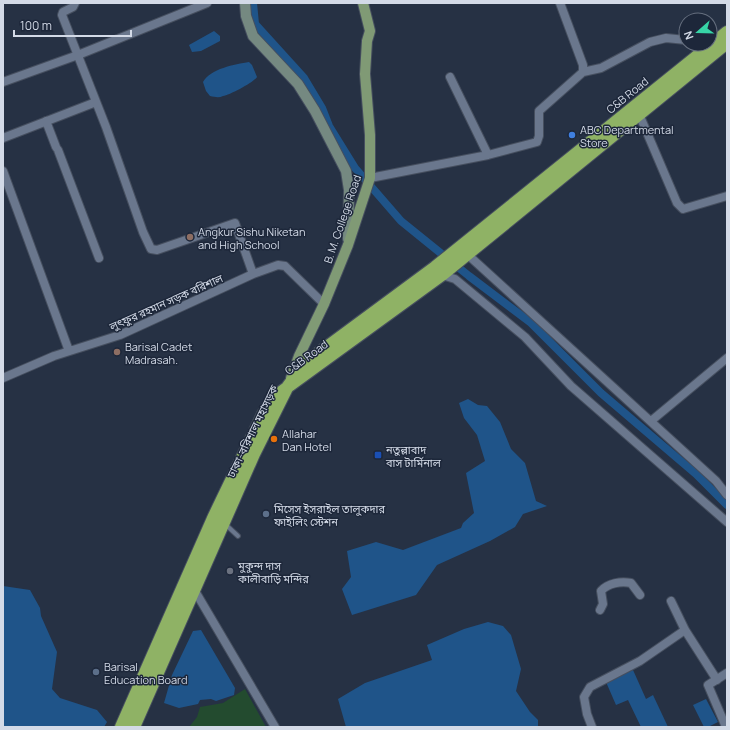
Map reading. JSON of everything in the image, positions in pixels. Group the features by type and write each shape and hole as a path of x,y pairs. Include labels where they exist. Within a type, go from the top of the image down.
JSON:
{"highway":[{"name":"C&B Road","path":"718,38 727,32"},
{"name":"C&B Road","path":"463,250 639,114 727,43"},
{"name":"C&B Road","path":"288,386 438,271 698,52"},
{"name":"ঢাকা-বরিশাল মহাসড়ক","path":"134,727 195,591 223,522 254,454 288,386"},
{"name":"ঢাকা-বরিশাল মহাসড়ক","path":"121,727 181,589 245,450 263,414 274,397 288,386"}],"main road":[{"name":"B. M. College Road","path":"288,386 299,356 324,304 348,245 370,178 370,135 365,74 367,41 370,31 363,3"}],"street":[{"path":"75,3 73,7 62,14 96,102 143,232 151,249 156,250 235,223 253,274"},
{"path":"3,82 78,56 207,3"},
{"path":"245,3 246,16 253,36 298,84 315,111 346,172 349,190 348,245"},
{"path":"560,3 583,65 583,72"},
{"path":"370,178 488,156 537,142 539,136 539,111 583,72 601,68 650,42 666,38 678,39"},
{"path":"450,77 488,156"},
{"path":"3,138 96,102"},
{"path":"639,114 677,203 683,209 727,196"},
{"path":"46,121 99,258"},
{"path":"3,171 69,351"},
{"path":"463,250 716,481 727,495"},
{"name":"লুৎফুর রহমান সড়ক বরিশাল","path":"3,378 69,351 120,335 278,264 285,266 324,304"},
{"path":"438,271 455,279 525,337 571,386 727,522"},
{"path":"651,421 727,358"},
{"path":"600,610 603,604 601,591 605,586 624,582 632,583 640,595"},
{"path":"195,591 275,727"},
{"path":"671,601 685,630 717,680"},
{"path":"592,727 587,714 584,697 590,687 640,660 685,630"},
{"path":"726,727 708,685 727,673"}],"lane":[{"path":"223,522 238,536"}],"green space":[{"path":"245,689 266,727 189,727 197,717 200,707 223,703"}],"water":[{"path":"214,31 220,36 220,41 201,51 192,52 189,45"},
{"path":"249,62 252,65 257,77 251,82 236,91 220,97 210,96 206,91 203,82 206,77 217,70"},
{"path":"468,399 478,405 487,406 500,422 511,449 525,463 536,501 547,506 523,514 515,527 490,541 437,565 416,595 352,615 342,589 351,577 347,551 376,542 403,550 461,528 463,523 474,513 466,473 485,461 477,435 464,418 459,403"},
{"path":"3,586 30,590 40,608 41,616 57,652 52,689 60,698 97,710 107,722 104,727 3,727"},
{"path":"488,622 503,626 511,635 521,669 516,691 530,712 538,720 538,727 346,727 338,699 365,683 432,660 427,645 464,629"},
{"path":"201,630 235,688 234,695 216,701 211,699 200,700 198,704 179,708 164,703 172,675 193,631"},
{"path":"633,670 646,699 653,695 668,727 641,727 628,700 616,705 606,682"},
{"path":"706,699 718,722 708,727 704,727 693,705"}],"waterway":[{"path":"253,3 255,24 304,78 322,108 329,126 355,168 401,221 469,276 530,322 601,393 696,474 727,505"}],"place":[{"name":"ABC Departmental Store","path":"572,135"},
{"name":"Angkur Sishu Niketan and High School","path":"190,237"},
{"name":"Barisal Cadet Madrasah.","path":"117,352"},
{"name":"Allahar Dan Hotel","path":"274,439"},
{"name":"নতুল্লাবাদ বাস টার্মিনাল","path":"378,455"},
{"name":"মিসেস ইসরাইল তালুকদার ফাইলিং স্টেশন","path":"266,514"},
{"name":"মুকুন্দ দাস কালীবাড়ি মন্দির","path":"230,571"},
{"name":"Barisal Education Board","path":"96,672"}]}
